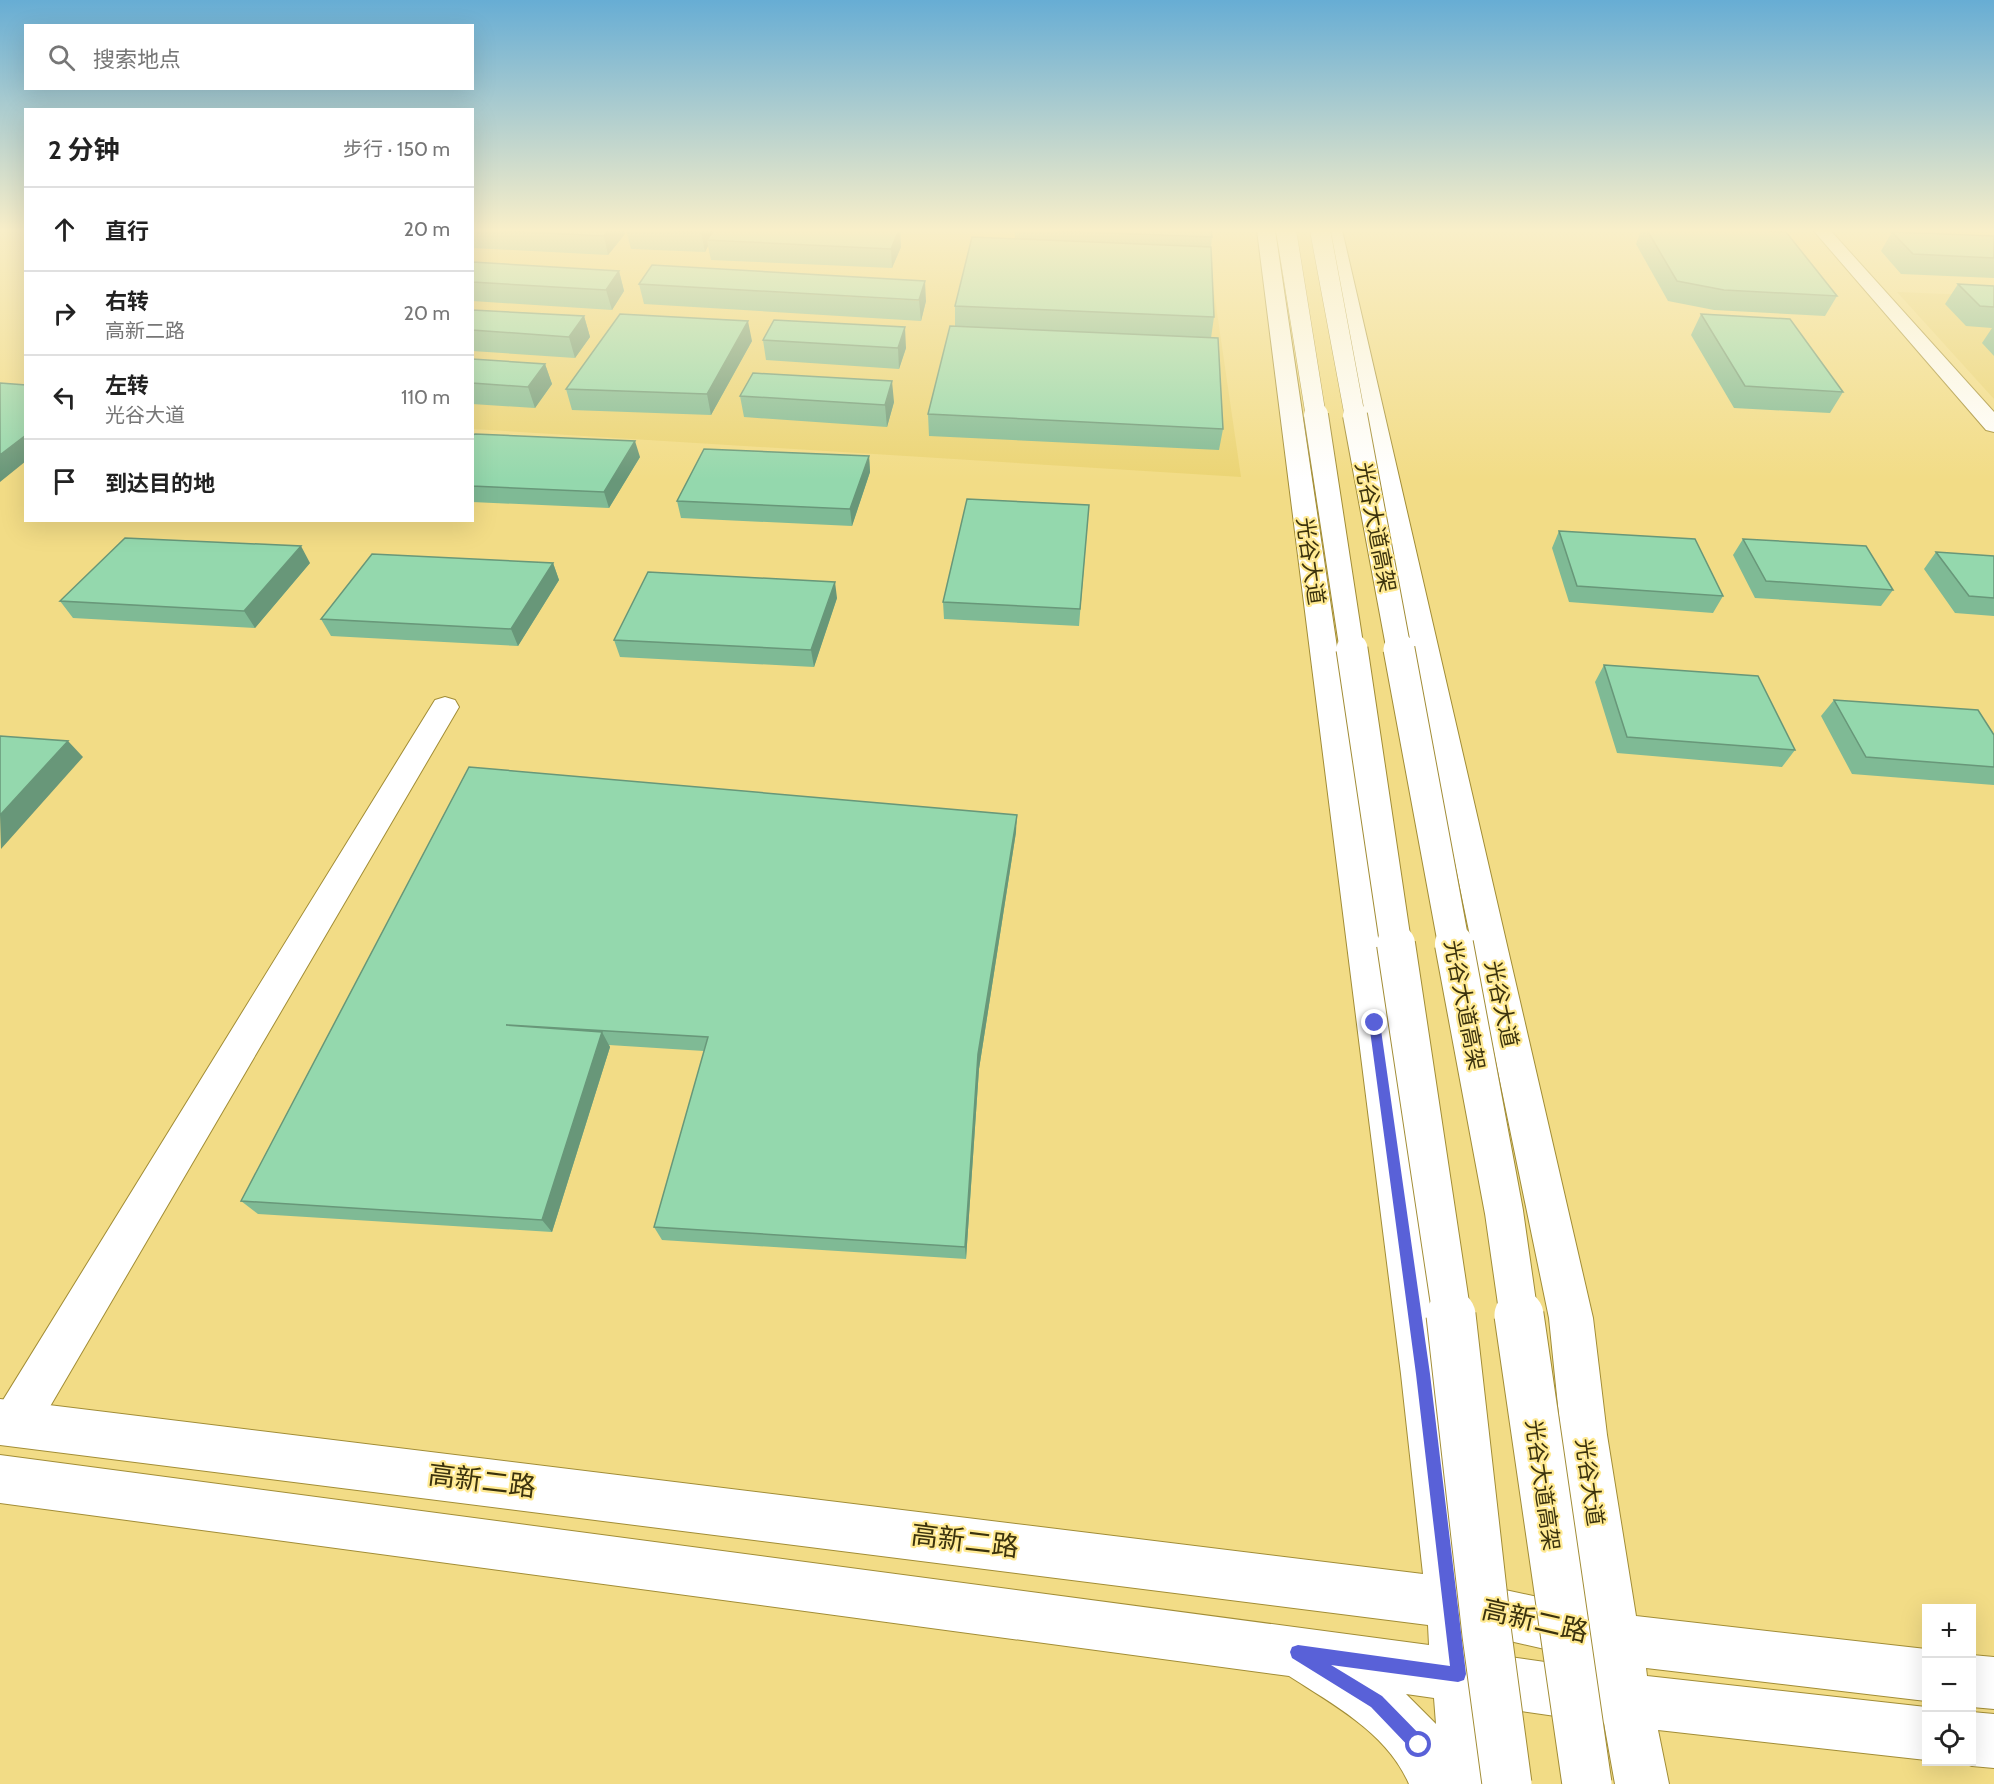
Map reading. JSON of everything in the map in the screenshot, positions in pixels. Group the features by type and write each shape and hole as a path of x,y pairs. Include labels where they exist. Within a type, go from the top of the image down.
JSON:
{"main road":[{"name":"光谷大道","path":"1277,313 1422,1362 1451,1603 1468,1784"},
{"name":"光谷大道高架","path":"1300,313 1450,1303 1487,1635 1507,1784"},
{"name":"光谷大道高架","path":"1336,313 1504,1212 1587,1784"},
{"name":"光谷大道","path":"1351,313 1571,1318 1581,1418 1614,1639 1642,1784"},
{"path":"1895,313 1994,425"},
{"path":"7,1422 445,707"},
{"name":"高新二路","path":"7,1422 1451,1603 1614,1639 1922,1676"},
{"path":"0,1479 1298,1652 1625,1700 1922,1734"},
{"path":"1298,1652 1377,1702 1419,1745 1436,1784"},
{"path":"1976,1681 1994,1683"},
{"path":"1976,1739 1994,1741"}],"shaded area":[{"path":"474,313 1217,313 1241,477 474,429"},
{"path":"1916,313 1994,313 1994,399"}],"building":[{"path":"474,313 584,316 569,337 474,330"},
{"path":"1126,313 1214,313 1214,317"},
{"path":"620,314 748,321 707,394 566,389"},
{"path":"1701,314 1790,319 1843,392 1745,386"},
{"path":"774,320 905,327 898,348 763,340"},
{"path":"950,326 1218,338 1223,429 928,414"},
{"path":"474,359 545,364 528,387 474,383"},
{"path":"753,373 892,381 885,405 740,396"},
{"path":"0,383 24,385 24,437 0,455"},
{"path":"474,435 635,441 604,492 474,486"},
{"path":"704,449 869,456 850,509 677,501"},
{"path":"967,499 1089,505 1080,609 943,602"},
{"path":"1559,531 1695,539 1723,596 1577,586"},
{"path":"125,538 301,546 244,611 60,601"},
{"path":"1743,539 1866,546 1893,590 1766,581"},
{"path":"1936,552 1994,556 1994,598 1969,596"},
{"path":"372,554 553,563 511,629 321,619"},
{"path":"648,572 835,582 811,650 614,640"},
{"path":"1604,665 1758,676 1795,750 1627,737"},
{"path":"1834,700 1978,710 1994,735 1994,767 1866,757"},
{"path":"0,736 68,741 0,815"},
{"path":"469,767 1017,815 978,1054 965,1247 654,1227 708,1037 506,1025 602,1032 542,1220 241,1201"}],"route":[{"path":"1375,1023 1423,1374 1458,1674 1298,1652 1377,1702 1419,1745"}]}
